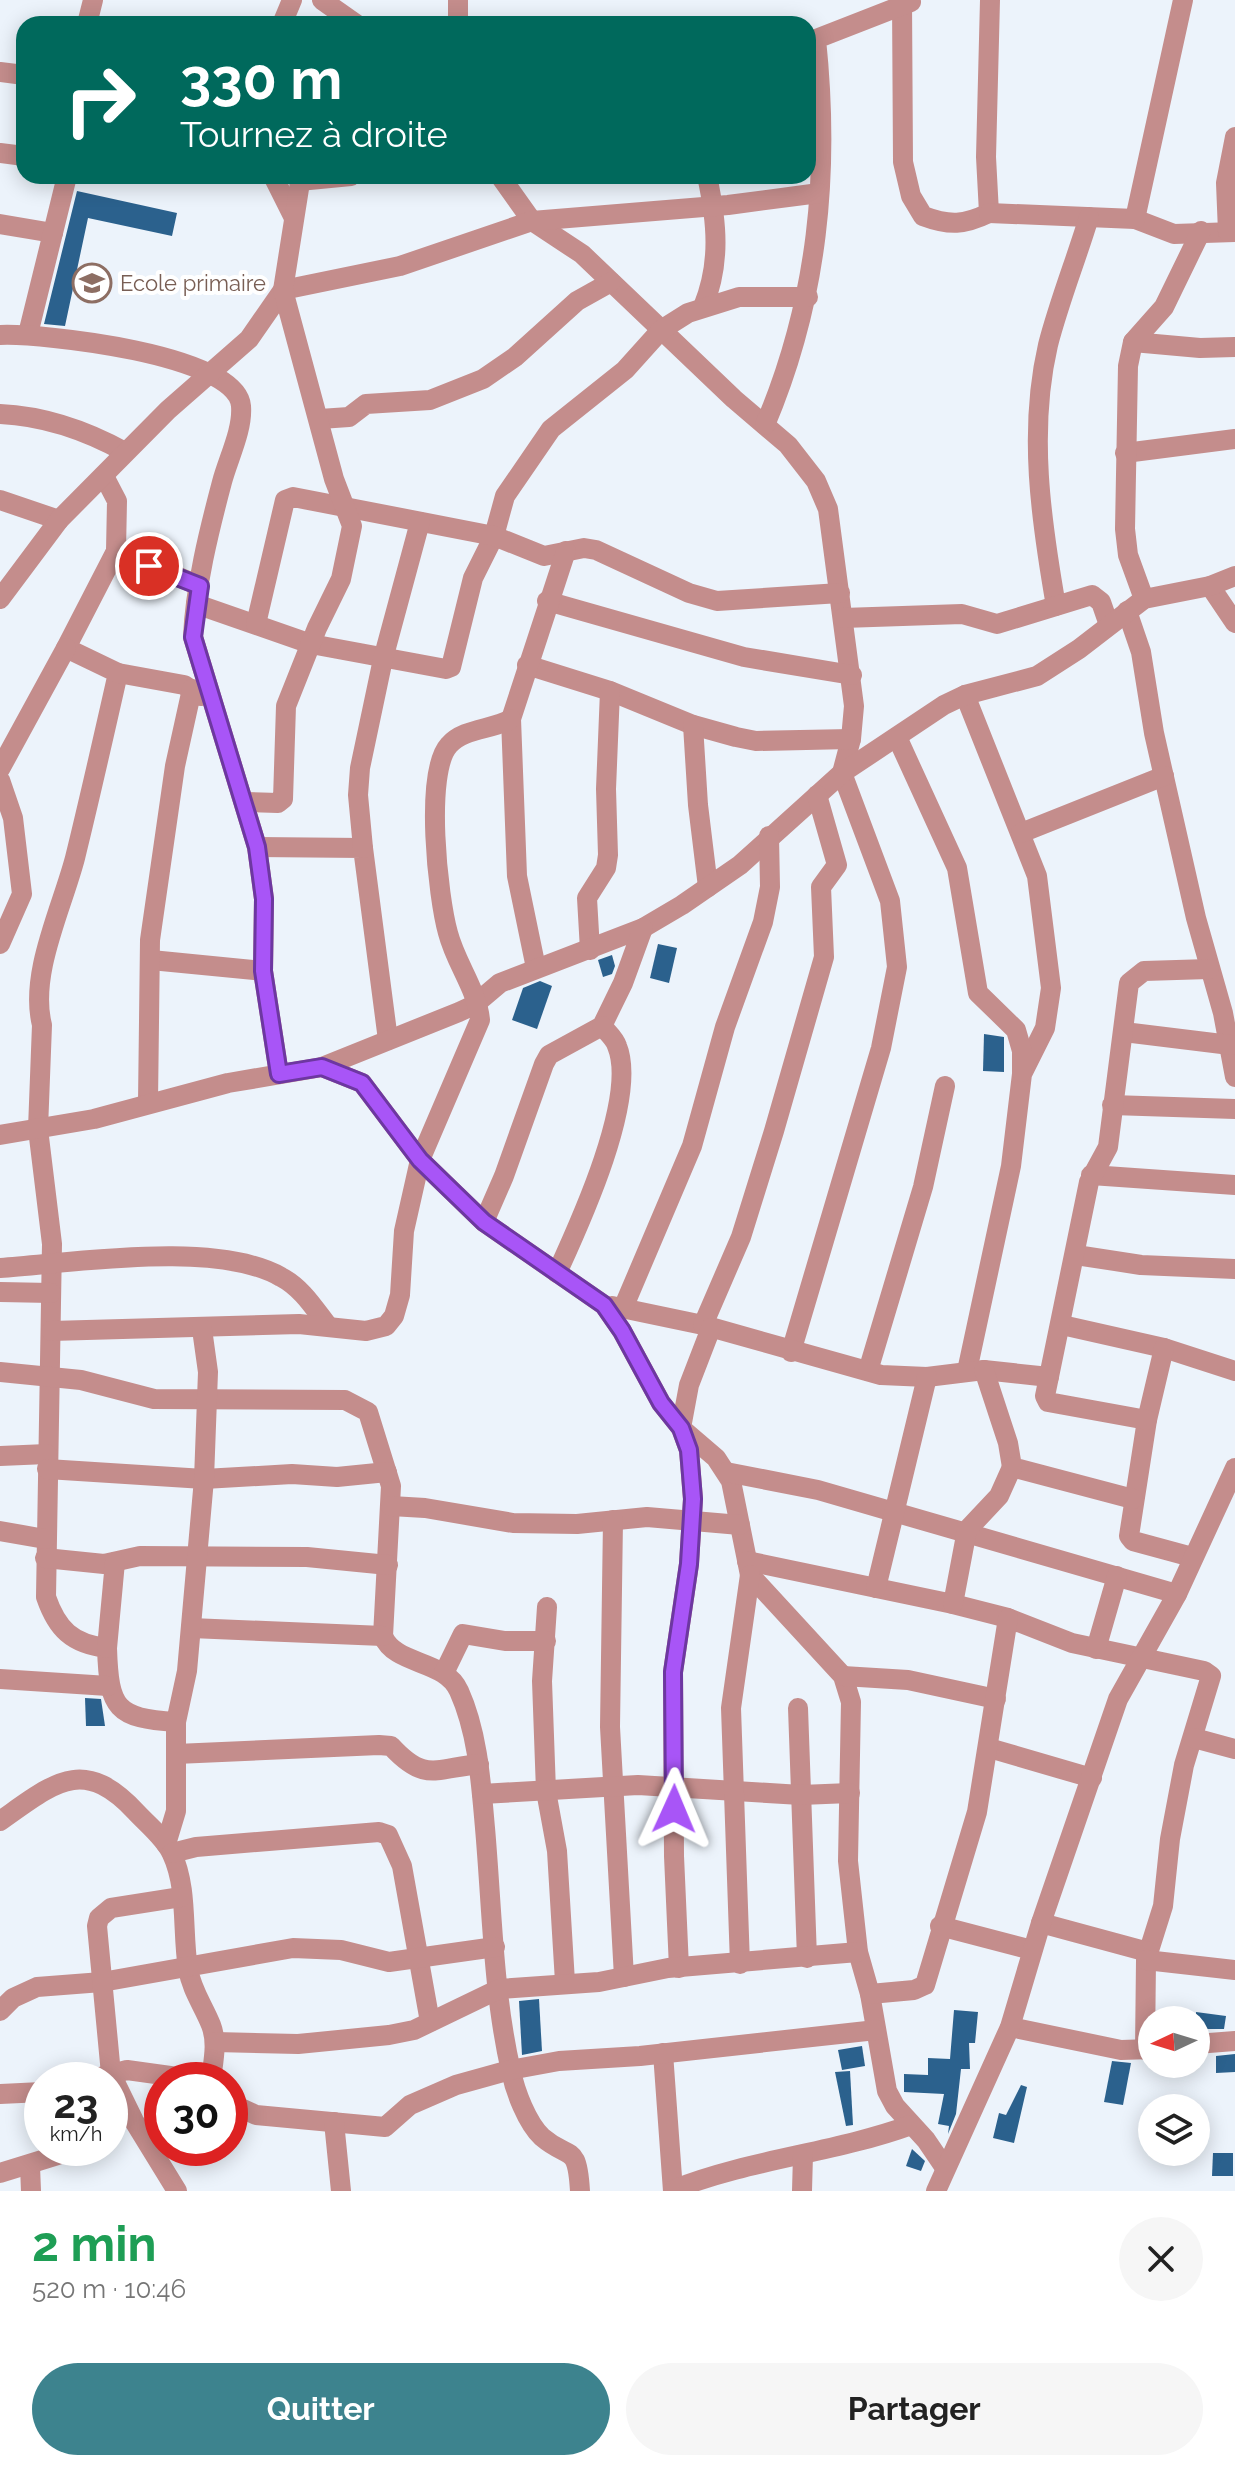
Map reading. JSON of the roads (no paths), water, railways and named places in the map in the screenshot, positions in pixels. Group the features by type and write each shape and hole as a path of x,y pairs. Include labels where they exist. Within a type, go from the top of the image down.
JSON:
{"street":[{"path":"322,0 349,16"},
{"path":"989,213 986,157 990,0"},
{"path":"1135,219 1183,0"},
{"path":"816,40 906,2 903,162 911,196 923,216 948,225 969,223 989,213 1135,219 1174,234 1232,232 1226,183 1235,137"},
{"path":"765,425 784,379 808,297 822,165 816,91"},
{"path":"28,334 65,184"},
{"path":"277,184 293,216"},
{"path":"245,802 278,803 283,799 286,706 341,579 352,526 334,479 283,290 299,184"},
{"path":"506,184 532,221 582,254 788,445 816,481 828,509 852,675 851,739 842,773 890,901 897,967 881,1048 791,1352"},
{"path":"703,307 711,288 718,249 709,184"},
{"path":"0,599 59,520 125,452 249,339 283,290 400,266 532,221 713,206 819,193"},
{"path":"1056,606 1039,493 1040,403 1048,347 1089,217"},
{"path":"0,224 53,233"},
{"path":"1201,231 1160,315 1133,342 1127,378 1125,529 1141,652 1164,776 1230,1045 1235,1077"},
{"path":"320,419 349,417 366,404 430,400 483,379 515,357 577,301 611,282"},
{"path":"116,551 256,624 311,644 383,659 451,667 473,578 494,536 505,496 551,429 625,370 661,330 703,307 739,297 808,297"},
{"path":"0,335 28,334 165,354 237,393 241,406 198,595 193,637 257,847 264,899 263,971 279,1074"},
{"path":"1133,342 1200,348 1235,347"},
{"path":"0,414 18,415 94,435 125,452"},
{"path":"1125,453 1235,439"},
{"path":"0,769 116,551 117,501 104,476"},
{"path":"256,624 285,500 293,497 494,536 544,556 566,551 596,550 689,593 717,601 840,593"},
{"path":"0,500 59,520"},
{"path":"388,1040 358,795 360,768 383,659 420,522"},
{"path":"536,968 517,876 511,719 547,601 566,551"},
{"path":"0,1135 322,1067 478,1001 500,983 643,928 740,865 842,773 965,695 1037,676 1069,657 1135,605 1210,586 1235,576"},
{"path":"1210,586 1235,623"},
{"path":"843,618 962,614 997,624 1097,596 1109,625"},
{"path":"547,601 744,657 852,675"},
{"path":"66,648 118,673 192,689 212,705"},
{"path":"527,665 610,691 693,725 756,741 851,739"},
{"path":"107,1648 90,1645 55,1622 46,1597 47,1462 52,1377 51,1221 38,1129 42,1025 39,1012 46,959 74,863 118,673"},
{"path":"148,1103 150,940 175,766 192,689"},
{"path":"590,950 587,898 606,868 608,855 606,789 610,691"},
{"path":"965,695 1037,876 1051,988 1045,1028 1022,1074"},
{"path":"51,1331 328,1326 366,1331 386,1326 394,1316 400,1295 404,1231 420,1160 477,1032 478,1001 461,970 441,902 435,821 441,757 458,739 511,719"},
{"path":"693,725 708,887"},
{"path":"897,737 957,868 978,993 1016,1030 1022,1051 1011,1166 976,1371 1008,1443 1012,1467 999,1496 967,1530 953,1604"},
{"path":"1021,833 1164,776"},
{"path":"0,780 13,818 22,894 0,944"},
{"path":"679,1968 674,1856 673,1672 692,1521 689,1450 681,1428 689,1385 757,1189 824,957 821,887 837,865 817,795"},
{"path":"740,1964 731,1708 749,1568 726,1472 716,1458 681,1428 661,1403 622,1331 614,1306 692,1146 725,1027 763,922 770,887 769,836"},
{"path":"257,847 363,848"},
{"path":"484,1222 504,1176 538,1076 549,1055 602,1026 643,928"},
{"path":"151,960 263,971"},
{"path":"1147,1420 1048,1402 1045,1396 1091,1175 1108,1147 1129,983 1138,973 1209,969"},
{"path":"557,1273 603,1158 621,1101 622,1068 617,1045 602,1026"},
{"path":"1124,1032 1230,1045"},
{"path":"322,1067 362,1083 420,1160 484,1222 557,1273 614,1306 707,1326 791,1352 868,1371 927,1377 976,1371 1049,1377"},
{"path":"868,1371 923,1187 945,1086"},
{"path":"1112,1105 1235,1109"},
{"path":"1091,1175 1235,1185"},
{"path":"1076,1255 1141,1265 1235,1269"},
{"path":"0,1268 173,1257 224,1259 281,1276 306,1296 328,1326"},
{"path":"0,1292 51,1293"},
{"path":"1062,1325 1164,1348 1235,1371"},
{"path":"202,1329 208,1372 204,1479 191,1628 176,1722 176,1811 169,1849 181,1897 193,1991 211,2025 215,2042 213,2062"},
{"path":"1164,1348 1147,1420 1129,1536 1133,1541 1192,1557"},
{"path":"0,1372 103,1384 154,1399 294,1399 356,1403 368,1412 387,1472 391,1506 383,1636 395,1650 444,1673 461,1695 479,1764 499,1989 510,2070 535,2128 543,2138 567,2149 577,2162 580,2191"},
{"path":"876,1588 927,1377"},
{"path":"0,1456 204,1479 292,1474 337,1477 387,1472"},
{"path":"1012,1467 1133,1499"},
{"path":"936,2191 1010,2027 1032,1950 1118,1699 1177,1594 1235,1468"},
{"path":"726,1472 818,1490 967,1530 1177,1594"},
{"path":"391,1506 425,1508 513,1523 577,1524 647,1517 740,1525"},
{"path":"613,1520 612,1785 624,1977"},
{"path":"0,1531 45,1548 115,1562 140,1556 198,1555 307,1557 388,1565"},
{"path":"115,1562 107,1648 108,1686 132,1717 176,1722"},
{"path":"749,1568 953,1604 1008,1618 1096,1649 1204,1671 1211,1676 1170,1839 1163,1906 1147,1956 1148,2006"},
{"path":"749,1568 843,1676 851,1702 848,1861 858,1952 870,1994 887,2091 945,2168"},
{"path":"1096,1649 1117,1576"},
{"path":"547,1607 542,1681 546,1791 557,1851 565,1982"},
{"path":"870,1994 922,1988 977,1812 1008,1618"},
{"path":"191,1628 383,1636"},
{"path":"444,1673 463,1634 505,1641 546,1641"},
{"path":"843,1676 908,1680 996,1699"},
{"path":"0,1679 108,1686"},
{"path":"798,1708 807,1958"},
{"path":"1194,1738 1235,1749"},
{"path":"176,1754 379,1745 391,1746 411,1768 422,1771 479,1764"},
{"path":"989,1748 1092,1778"},
{"path":"0,1821 62,1783 92,1779 119,1794 169,1849"},
{"path":"482,1794 612,1785 801,1795 850,1793"},
{"path":"169,1849 379,1832 388,1835 402,1866 430,2022"},
{"path":"110,2062 99,1918 111,1908 181,1897"},
{"path":"1041,1923 1147,1956 1235,1970"},
{"path":"940,1926 1032,1950"},
{"path":"0,2011 13,1998 37,1987 102,1982 293,1948 341,1950 389,1962 495,1947"},
{"path":"215,2042 298,2044 389,2035 430,2022 499,1989 624,1977 679,1968 858,1952"},
{"path":"1010,2027 1121,2050 1138,2049"},
{"path":"248,2111 256,2115 385,2127 410,2105 456,2085 510,2070 559,2061 876,2030"},
{"path":"1210,2043 1235,2041"},
{"path":"663,2053 686,2188 742,2166 803,2155 911,2125"},
{"path":"0,2094 24,2093"},
{"path":"128,2109 177,2191"},
{"path":"334,2122 341,2191"},
{"path":"802,2191 803,2155"},
{"path":"0,2173 30,2166 31,2191"}],"place":[{"name":"Ecole primaire","path":"92,283"}]}
